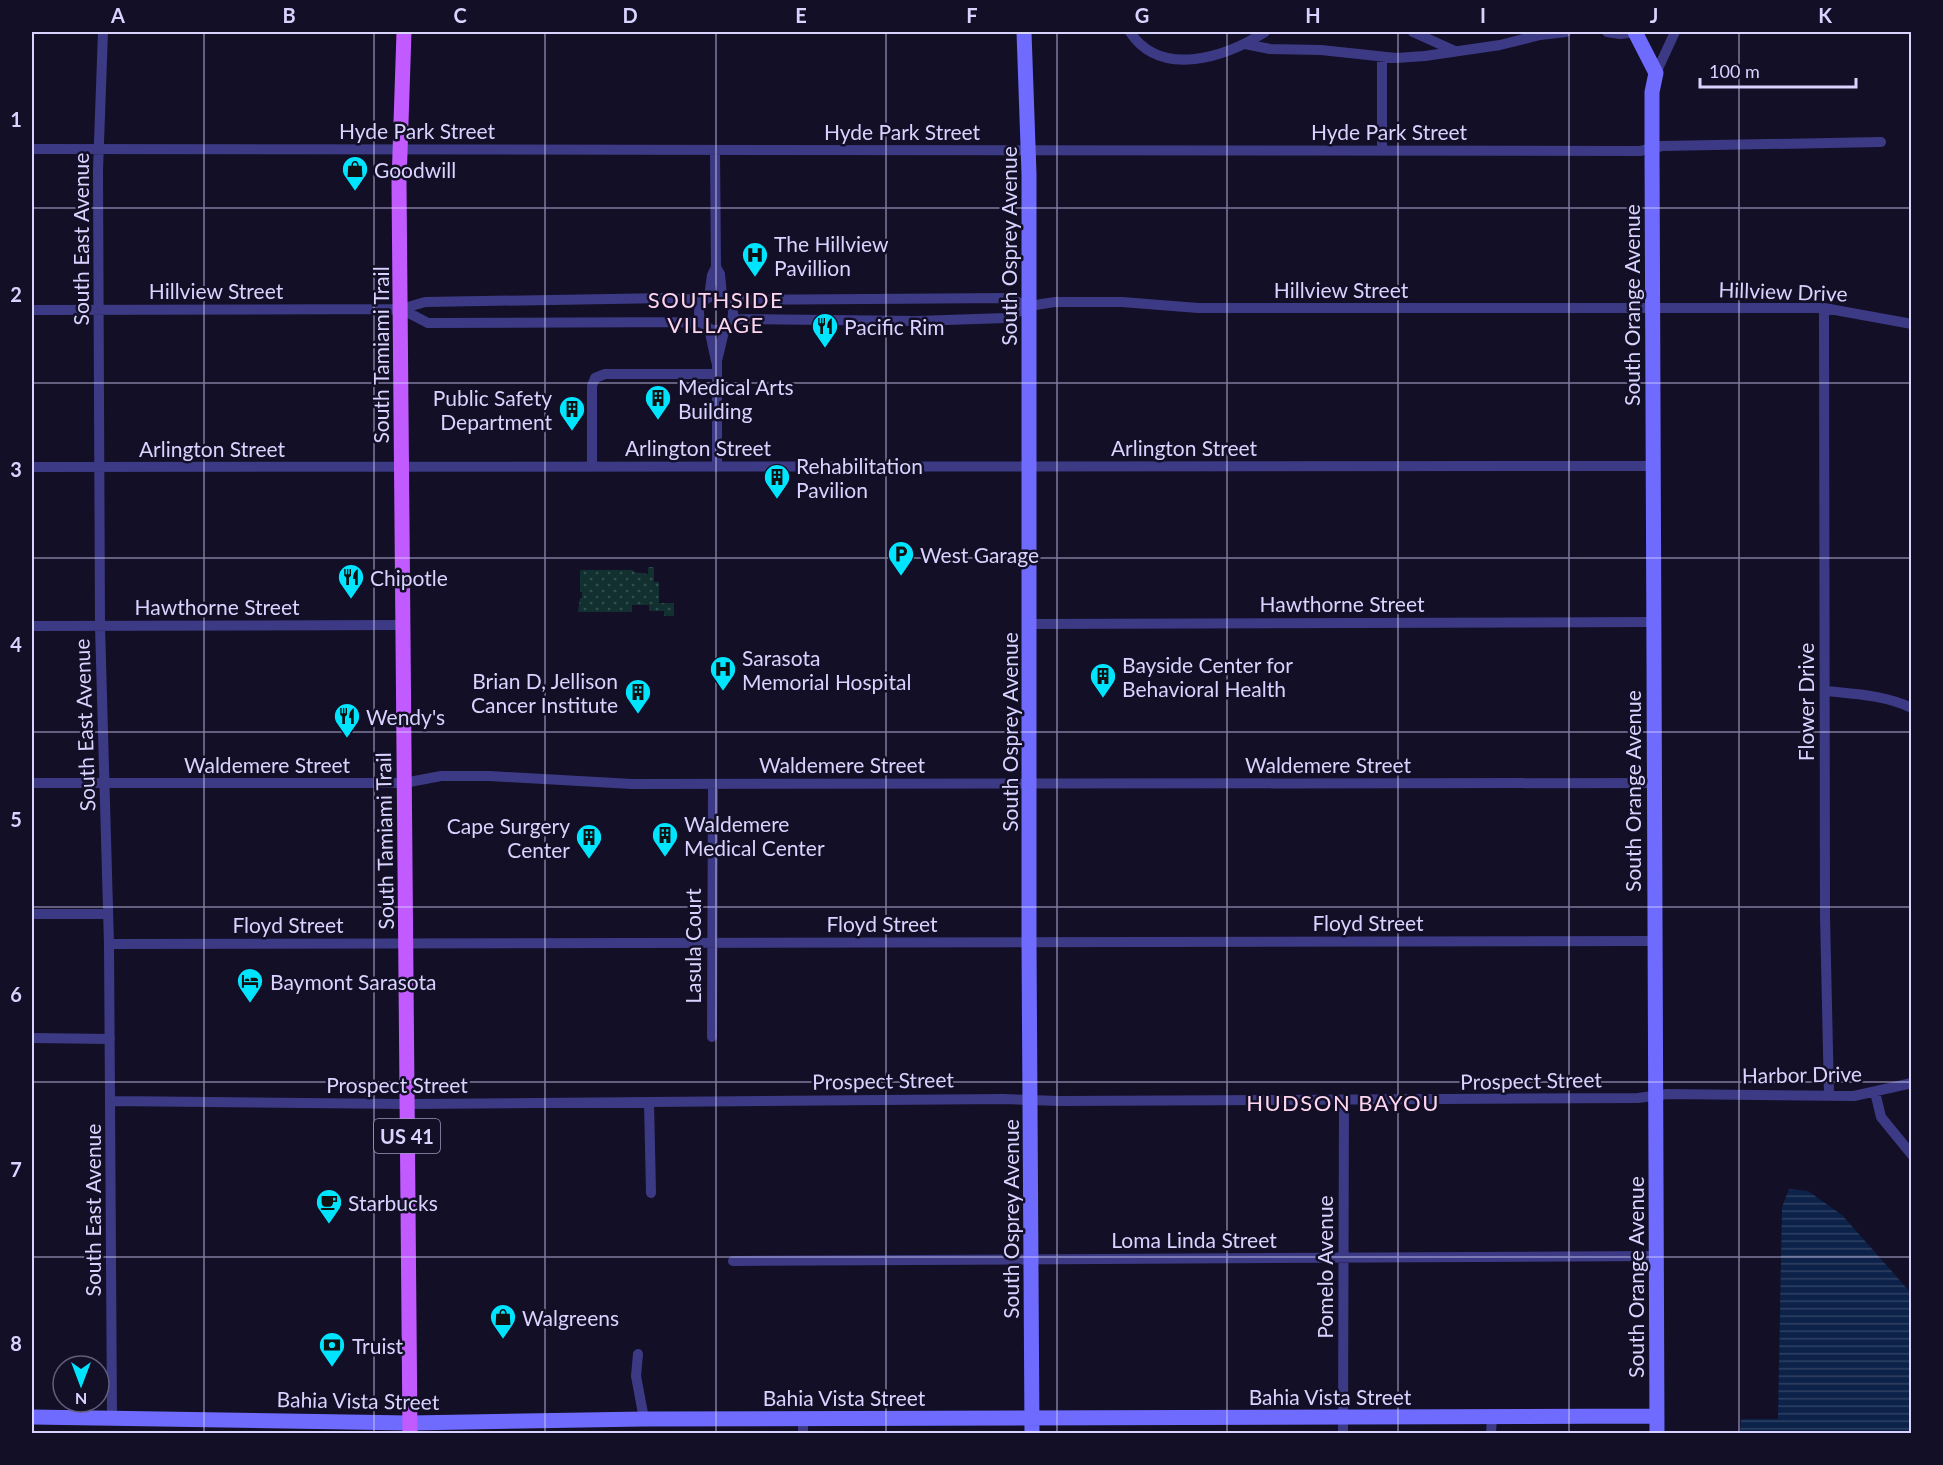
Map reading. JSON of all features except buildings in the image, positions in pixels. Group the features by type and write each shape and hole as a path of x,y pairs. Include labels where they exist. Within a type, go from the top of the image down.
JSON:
{"main road":[{"name":"South Tamiami Trail","path":"404,32 399,149 410,1428"}],"street":[{"name":"South East Avenue","path":"103,32 99,149 100,626 109,944 112,1417"},
{"name":"South Osprey Avenue","path":"1024,32 1029,151 1029,942 1032,1426"},
{"path":"1130,32 1138,44 1150,52 1185,60 1221,54 1265,32"},
{"path":"1413,32 1456,52"},
{"path":"1245,44 1270,49 1321,50 1382,57 1425,56 1500,45 1540,34 1566,32"},
{"path":"1607,32 1620,34 1635,32 1656,73"},
{"path":"1656,73 1675,32"},
{"path":"1382,57 1382,150"},
{"name":"South Orange Avenue","path":"1656,73 1652,92 1652,148 1657,1434"},
{"name":"Hyde Park Street","path":"32,149 1640,151 1662,146 1881,142"},
{"path":"715,151 716,267 707,299 699,311 706,325 717,361 717,467"},
{"path":"716,267 720,274 725,298 734,312 717,361"},
{"path":"707,299 725,298"},
{"name":"Hillview Street","path":"725,298 1006,298 1029,306"},
{"name":"Hillview Street","path":"32,310 401,309 425,302 440,301 707,299"},
{"name":"Hillview Street","path":"729,323 1006,318 1029,306 1055,302 1122,302 1198,308 1653,308"},
{"name":"Hillview Drive","path":"1653,308 1824,308 1911,324"},
{"name":"Flower Drive","path":"1824,308 1825,916 1829,1095"},
{"name":"Hillview Street","path":"401,309 428,323 706,325"},
{"path":"706,325 716,330 729,323"},
{"path":"592,467 593,382 600,375 717,374"},
{"name":"Arlington Street","path":"32,467 1653,466"},
{"name":"Hawthorne Street","path":"1030,624 1653,622"},
{"name":"Hawthorne Street","path":"32,626 402,625"},
{"path":"1826,691 1867,695 1911,708"},
{"name":"Waldemere Street","path":"32,783 404,783 423,778 489,777 619,784 1653,783"},
{"name":"Lasula Court","path":"712,1037 713,784"},
{"path":"32,914 108,914"},
{"name":"Floyd Street","path":"109,944 1654,941"},
{"path":"32,1038 110,1039"},
{"path":"1875,1092 1911,1083"},
{"name":"Harbor Drive","path":"1655,1097 1667,1094 1854,1096 1875,1092 1881,1117 1911,1155"},
{"name":"Prospect Street","path":"111,1101 407,1104 1030,1100 1344,1101 1655,1097"},
{"name":"Pomelo Avenue","path":"1343,1434 1344,1101"},
{"path":"649,1102 651,1193"},
{"name":"Loma Linda Street","path":"733,1261 1656,1256"},
{"path":"638,1354 636,1376 644,1419"},
{"path":"1491,1434 1492,1416"},
{"name":"Bahia Vista Street","path":"32,1417 112,1417 410,1428 550,1427 644,1419 803,1426 1032,1426 1343,1417 1657,1416"}],"green space":[{"path":"648,567 654,567 654,582 659,582 659,603 674,603 674,616 664,616 664,611 649,611 649,605 632,605 632,612 578,612 580,598 582,598 580,570 633,570 648,574"}],"water":[{"path":"1789,1189 1808,1191 1842,1215 1911,1293 1911,1433 1740,1433 1741,1419 1778,1419 1782,1207"}],"place":[{"name":"Goodwill","path":"355,192"},
{"name":"The Hillview Pavillion","path":"755,278"},
{"name":"Pacific Rim","path":"825,349"},
{"name":"Medical Arts Building","path":"658,421"},
{"name":"Public Safety Department","path":"572,432"},
{"name":"Rehabilitation Pavilion","path":"777,500"},
{"name":"West Garage","path":"901,577"},
{"name":"Chipotle","path":"351,600"},
{"name":"Sarasota Memorial Hospital","path":"723,692"},
{"name":"Bayside Center for Behavioral Health","path":"1103,699"},
{"name":"Brian D, Jellison Cancer Institute","path":"638,715"},
{"name":"Wendy's","path":"347,739"},
{"name":"Waldemere Medical Center","path":"665,858"},
{"name":"Cape Surgery Center","path":"589,860"},
{"name":"Baymont Sarasota","path":"250,1004"},
{"name":"Starbucks","path":"329,1225"},
{"name":"Walgreens","path":"503,1340"},
{"name":"Truist","path":"332,1368"}],"district":[{"name":"SOUTHSIDE VILLAGE","path":"716,312"},
{"name":"HUDSON BAYOU","path":"1343,1102"}]}
